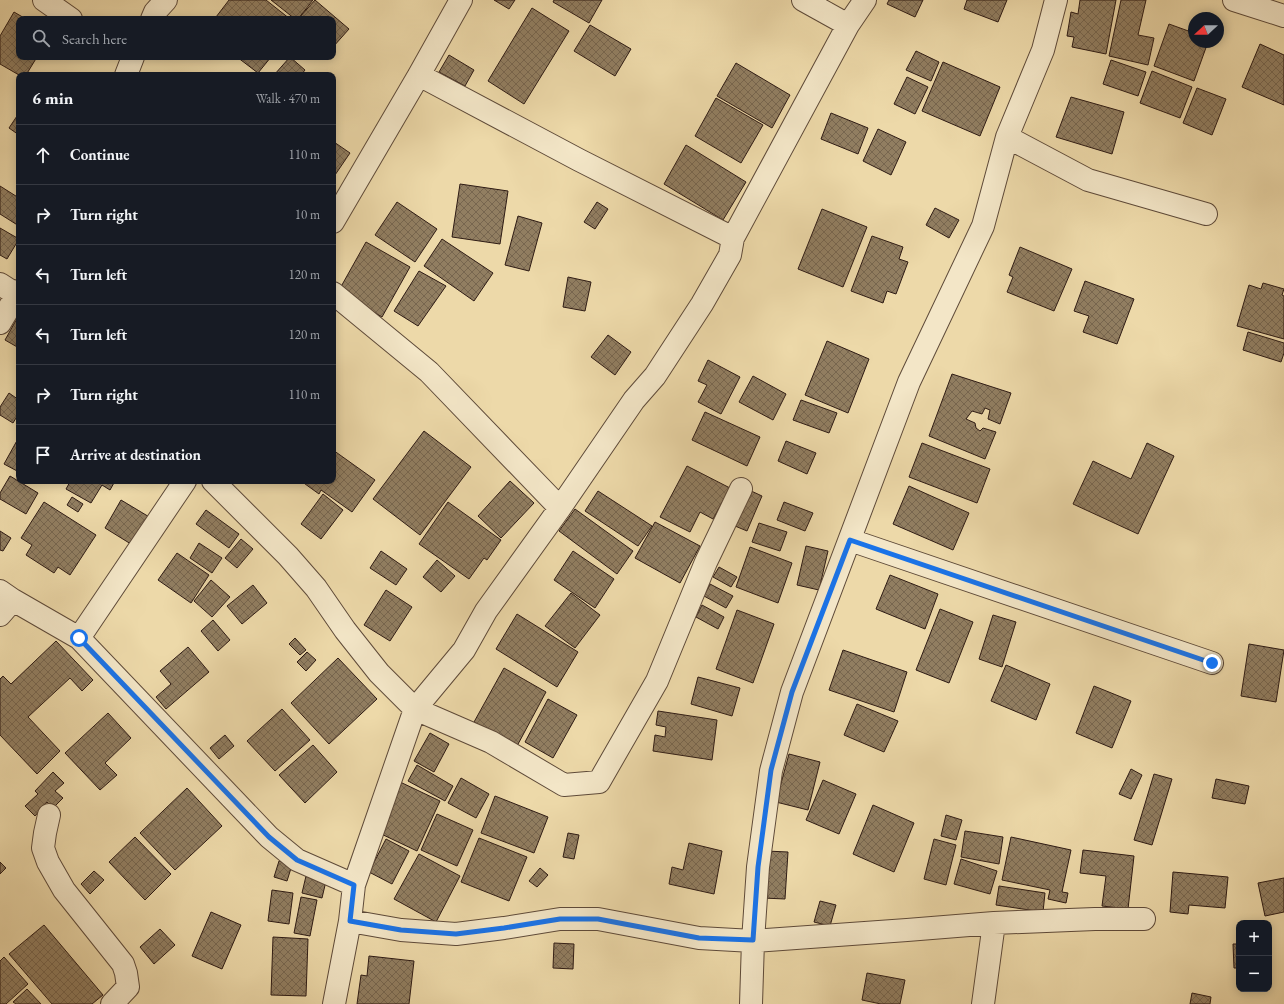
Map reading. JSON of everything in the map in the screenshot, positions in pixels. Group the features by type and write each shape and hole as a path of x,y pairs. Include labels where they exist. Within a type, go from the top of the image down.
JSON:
{"street":[{"path":"44,0 67,16"},
{"path":"153,16 166,0"},
{"path":"336,217 461,0"},
{"path":"803,0 848,25"},
{"path":"334,1004 350,921 354,885 415,709 464,650 486,611 560,508 634,400 655,376 702,304 730,255 733,238 848,25 865,0"},
{"path":"751,1004 753,940 758,867 771,770 792,692 909,382 983,226 1007,137 1043,50 1056,0"},
{"path":"1234,0 1284,16"},
{"path":"419,75 579,160 733,238"},
{"path":"1007,137 1088,180 1206,214"},
{"path":"0,323 12,290"},
{"path":"336,295 429,372 560,508"},
{"path":"79,638 183,484"},
{"path":"216,484 288,556 316,588 350,636 379,673 415,709 491,742 564,785 599,782 657,681 706,562 741,489"},
{"path":"850,540 1212,663"},
{"path":"4,602 79,638 269,837 297,860 354,885"},
{"path":"49,816 43,848 48,862 64,890 119,959 126,974 128,987 112,1004"},
{"path":"350,921 401,930 456,934 560,919 598,919 699,938 753,940 994,923 1095,919 1144,920"},
{"path":"983,1004 994,923"}],"building":[{"path":"229,0 266,0 286,16 217,16"},
{"path":"271,0 313,0 300,16 291,16"},
{"path":"315,0 334,16 301,16"},
{"path":"494,0 515,0 509,9"},
{"path":"554,0 602,0 589,23 553,2"},
{"path":"889,0 923,0 915,17 887,4"},
{"path":"967,0 1007,0 998,22 964,9"},
{"path":"1080,0 1116,0 1106,54 1072,47 1074,37 1067,36 1071,12 1078,14"},
{"path":"1121,0 1146,0 1138,35 1154,38 1148,65 1109,56"},
{"path":"532,8 569,31 524,104 488,81"},
{"path":"14,12 21,16 16,16 16,60 35,60 28,72 16,72 16,73 0,64 0,36"},
{"path":"336,18 349,29 336,44"},
{"path":"1169,24 1188,31 1188,48 1206,48 1194,81 1154,66"},
{"path":"590,25 631,49 615,76 574,51"},
{"path":"1260,44 1284,55 1284,105 1242,87"},
{"path":"916,51 939,62 931,81 906,70"},
{"path":"449,55 474,70 465,86 439,72"},
{"path":"241,60 269,60 259,72"},
{"path":"287,60 293,60 305,70 303,72 277,72"},
{"path":"1111,60 1146,72 1138,96 1103,84"},
{"path":"943,62 1000,87 980,136 922,111"},
{"path":"736,63 790,95 772,128 717,96"},
{"path":"1152,71 1192,87 1180,118 1140,103"},
{"path":"907,77 928,87 915,114 894,104"},
{"path":"1197,88 1226,99 1212,135 1183,123"},
{"path":"1071,97 1124,112 1112,154 1056,137"},
{"path":"716,98 763,125 741,163 695,136"},
{"path":"831,113 868,128 858,154 821,139"},
{"path":"16,118 16,133 9,128"},
{"path":"878,129 906,142 891,175 863,161"},
{"path":"336,143 350,153 336,174"},
{"path":"686,145 746,182 723,220 664,184"},
{"path":"460,184 508,191 500,244 452,237"},
{"path":"0,186 16,196 16,224 0,214"},
{"path":"397,202 437,229 415,262 375,235"},
{"path":"597,202 608,209 595,229 584,222"},
{"path":"935,208 959,220 949,238 926,225"},
{"path":"822,209 867,227 843,287 798,269"},
{"path":"518,216 542,223 529,271 505,265"},
{"path":"0,228 16,237 16,244 7,259 0,255"},
{"path":"872,236 903,247 899,259 908,262 896,294 887,291 883,303 851,291"},
{"path":"442,239 493,273 474,301 424,266"},
{"path":"366,242 410,267 382,317 338,292"},
{"path":"1020,247 1072,269 1054,311 1007,292 1013,277 1009,275"},
{"path":"419,271 446,286 418,326 394,311"},
{"path":"568,277 591,282 585,311 563,307"},
{"path":"1085,281 1134,299 1117,344 1083,332 1089,316 1074,311"},
{"path":"1263,283 1284,289 1282,295 1284,296 1284,339 1237,326 1249,285 1261,289"},
{"path":"16,320 16,346 5,340"},
{"path":"1248,332 1284,343 1284,353 1281,362 1243,350"},
{"path":"608,335 631,352 615,375 591,357"},
{"path":"827,341 869,359 848,413 805,395"},
{"path":"708,360 740,377 721,414 698,402 707,385 698,381"},
{"path":"952,374 1011,393 1000,424 988,419 990,410 985,408 982,414 972,411 966,419 975,423 976,428 980,431 983,428 996,432 985,459 929,436"},
{"path":"753,376 786,394 773,420 739,402"},
{"path":"9,393 16,398 16,418 13,423 0,415 0,407"},
{"path":"801,400 837,413 829,433 793,420"},
{"path":"705,412 760,437 747,466 692,440"},
{"path":"424,431 471,467 420,535 373,499"},
{"path":"786,441 816,453 807,474 778,461"},
{"path":"16,442 16,470 4,464"},
{"path":"922,443 990,469 977,503 909,477"},
{"path":"1147,443 1174,456 1138,534 1073,504 1093,461 1131,479"},
{"path":"336,452 375,480 352,512 321,490 319,494 305,484 336,484"},
{"path":"687,466 730,488 713,519 700,512 690,532 660,517"},
{"path":"10,476 16,480 16,484 23,484 38,493 26,514 0,499 0,493"},
{"path":"510,481 534,503 501,538 478,516"},
{"path":"69,484 113,484 110,490 102,485 91,503 66,489"},
{"path":"909,486 969,513 953,550 893,524"},
{"path":"749,490 762,496 747,531 735,526"},
{"path":"598,491 652,526 638,546 585,511"},
{"path":"323,494 343,510 321,539 301,524"},
{"path":"72,497 83,504 78,512 67,505"},
{"path":"121,500 156,521 139,549 105,528"},
{"path":"44,502 96,535 70,575 58,567 54,573 26,555 32,545 21,538"},
{"path":"448,502 501,540 487,560 484,558 469,579 419,544"},
{"path":"784,502 813,513 805,531 777,520"},
{"path":"575,509 633,551 617,574 559,531"},
{"path":"206,510 239,534 229,548 196,524"},
{"path":"655,522 700,546 680,583 635,558"},
{"path":"759,523 787,532 780,551 752,542"},
{"path":"0,531 11,538 3,551 0,550"},
{"path":"241,539 253,549 237,568 225,558"},
{"path":"199,543 222,558 212,573 190,558"},
{"path":"806,546 828,551 819,590 797,585"},
{"path":"750,547 792,563 778,603 736,587"},
{"path":"381,551 407,569 396,585 370,568"},
{"path":"573,551 614,579 595,608 554,580"},
{"path":"177,553 209,575 191,603 158,580"},
{"path":"437,560 455,576 441,592 423,577"},
{"path":"719,567 737,577 731,587 713,577"},
{"path":"890,575 938,594 925,629 876,609"},
{"path":"211,580 230,597 212,617 194,601"},
{"path":"710,584 733,596 726,608 704,596"},
{"path":"253,585 267,603 242,624 227,606"},
{"path":"386,590 412,607 390,641 364,625"},
{"path":"571,593 600,615 575,648 545,626"},
{"path":"702,605 724,617 718,629 696,617"},
{"path":"940,609 973,622 949,683 916,670"},
{"path":"737,610 774,624 753,683 716,669"},
{"path":"517,614 578,652 557,687 496,649"},
{"path":"993,615 1016,622 1002,667 979,659"},
{"path":"213,620 230,640 218,651 201,631"},
{"path":"295,638 306,650 300,655 289,644"},
{"path":"56,641 93,680 82,691 70,678 28,717 60,751 37,774 0,735 0,679 3,676 11,684"},
{"path":"1249,644 1284,650 1276,702 1241,696"},
{"path":"188,647 209,672 166,709 156,697 171,684 160,671"},
{"path":"843,650 907,672 894,712 829,690"},
{"path":"307,652 316,660 306,671 297,662"},
{"path":"338,658 377,699 329,744 291,703"},
{"path":"1006,665 1050,684 1036,720 991,701"},
{"path":"504,668 546,692 517,746 474,722"},
{"path":"698,677 740,688 732,716 691,704"},
{"path":"1094,686 1131,701 1112,748 1076,733"},
{"path":"548,699 577,715 553,758 525,742"},
{"path":"857,704 898,721 884,752 844,735"},
{"path":"282,709 310,740 275,771 247,741"},
{"path":"658,711 717,720 712,760 653,751 655,735 665,737 666,727 656,725"},
{"path":"108,713 131,738 105,763 117,775 100,790 65,753"},
{"path":"430,733 449,744 434,772 414,761"},
{"path":"225,735 234,746 219,759 210,748"},
{"path":"313,745 337,772 305,803 279,775"},
{"path":"789,754 820,762 808,810 776,802"},
{"path":"417,765 453,786 445,801 408,781"},
{"path":"1131,769 1142,775 1131,799 1119,794"},
{"path":"53,772 64,783 55,791 63,798 53,808 47,802 35,816 25,806 38,794 35,791"},
{"path":"1154,774 1172,779 1152,845 1134,840"},
{"path":"461,778 489,794 476,818 448,803"},
{"path":"1216,779 1249,786 1245,804 1212,798"},
{"path":"823,780 856,794 839,834 806,820"},
{"path":"398,781 440,801 417,851 375,831"},
{"path":"187,788 222,826 175,870 140,833"},
{"path":"495,796 548,817 534,853 481,833"},
{"path":"873,805 914,823 894,872 853,854"},
{"path":"437,814 473,830 457,866 421,850"},
{"path":"946,815 962,820 956,840 941,836"},
{"path":"965,831 1003,837 999,864 961,857"},
{"path":"568,833 579,835 574,859 563,857"},
{"path":"135,837 171,874 145,900 109,862"},
{"path":"1011,837 1071,850 1062,892 1068,893 1066,903 1048,899 1050,890 1002,880"},
{"path":"479,838 527,857 509,901 461,882"},
{"path":"386,839 409,851 392,884 369,872"},
{"path":"934,839 956,845 946,885 924,879"},
{"path":"689,843 722,851 714,894 669,884 672,867 683,870"},
{"path":"1083,850 1134,856 1128,909 1102,906 1106,876 1080,873"},
{"path":"766,851 788,852 785,899 763,898"},
{"path":"419,854 460,876 436,922 394,899"},
{"path":"961,859 997,871 990,894 954,884"},
{"path":"279,861 292,865 287,881 274,877"},
{"path":"0,862 6,868 0,874"},
{"path":"540,868 548,875 537,887 529,881"},
{"path":"94,871 104,880 90,894 81,884"},
{"path":"1173,872 1228,877 1225,908 1189,905 1188,914 1170,912"},
{"path":"306,876 326,881 322,898 302,893"},
{"path":"1284,878 1284,912 1265,916 1258,883"},
{"path":"999,886 1045,893 1043,912 996,905"},
{"path":"272,890 293,893 289,924 268,921"},
{"path":"301,897 317,900 310,936 294,933"},
{"path":"820,901 836,905 830,926 814,922"},
{"path":"211,912 241,925 222,969 192,956"},
{"path":"44,925 103,995 92,1004 52,1004 9,954"},
{"path":"160,929 175,945 154,964 140,947"},
{"path":"273,937 308,939 306,996 271,995"},
{"path":"554,943 574,944 573,969 553,968"},
{"path":"1233,944 1236,944 1236,968 1234,968"},
{"path":"369,956 414,961 409,1004 357,1004 361,975 367,976"},
{"path":"4,957 28,984 6,1004 0,1004 0,961"},
{"path":"867,973 905,980 900,1004 881,1004 862,1000"},
{"path":"27,989 41,1004 16,1004 13,1002"},
{"path":"1192,993 1211,997 1210,1004 1190,1004"}],"route":[{"path":"79,638 269,837 297,860 354,885 350,921 401,930 456,934 560,919 598,919 699,938 753,940 758,867 771,770 792,692 850,540 1212,663"}]}
